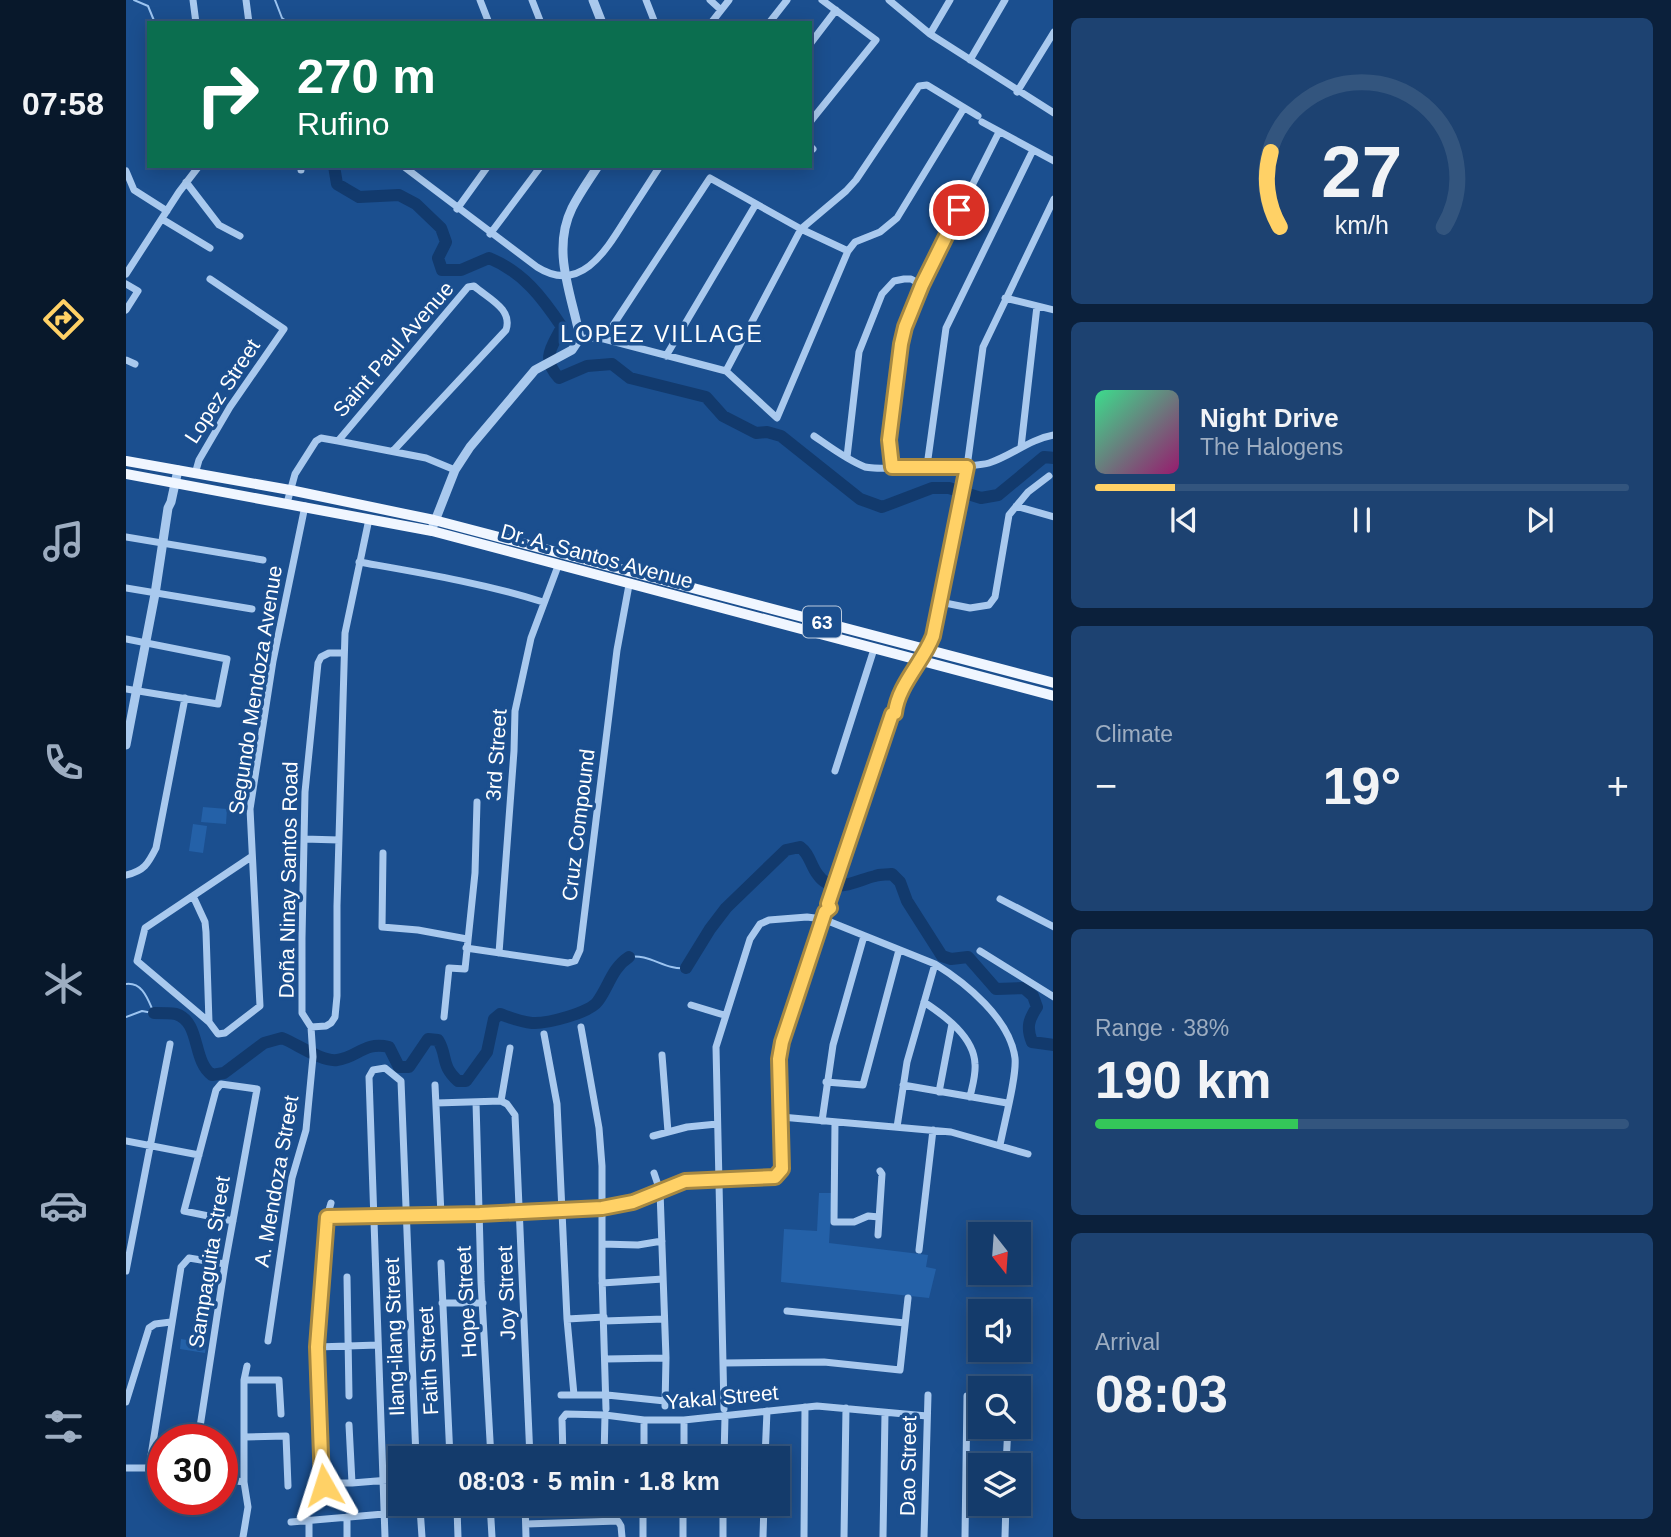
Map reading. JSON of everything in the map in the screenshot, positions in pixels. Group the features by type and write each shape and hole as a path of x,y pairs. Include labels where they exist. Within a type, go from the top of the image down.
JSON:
{"main road":[{"name":"Dr. A. Santos Avenue","path":"126,461 290,490 623,569 1053,683"},
{"name":"Dr. A. Santos Avenue","path":"126,474 369,519 433,525 558,566 1053,696"},
{"path":"623,569 624,583"}],"street":[{"path":"193,0 196,21"},
{"path":"246,0 249,21"},
{"path":"480,0 488,21"},
{"path":"533,0 540,21"},
{"path":"593,0 601,21"},
{"path":"646,0 654,21"},
{"path":"710,0 722,10"},
{"path":"713,21 729,0"},
{"path":"771,21 788,0"},
{"path":"812,120 876,40 822,0"},
{"path":"889,0 930,34 1053,113"},
{"path":"930,34 950,0"},
{"path":"970,60 1005,0"},
{"path":"812,41 836,10"},
{"path":"1017,92 1053,32"},
{"path":"726,371 801,229 856,180 919,86 928,85 999,132 1053,161"},
{"path":"580,339 604,339 726,371 777,418 848,251 855,242 880,232 897,218 964,108"},
{"path":"892,467 889,440 901,344 911,309 999,132"},
{"path":"927,466 946,328 1033,150"},
{"path":"126,274 197,168"},
{"path":"408,168 490,234 542,271 554,276 566,276 584,270 600,257 659,168"},
{"path":"457,209 487,168"},
{"path":"490,234 540,168"},
{"path":"433,525 455,470 470,447 535,370 572,350 580,339 562,245 566,222 575,202 597,168"},
{"path":"126,172 134,190 167,211"},
{"path":"604,339 710,178 801,229 848,251"},
{"path":"186,182 219,225 240,236"},
{"path":"327,1217 602,1208 622,1205 685,1181 775,1177 779,1174 782,1169 779,1071 782,1042 824,916 825,905 828,904 894,711 909,676 928,649 962,498 983,347 1053,199"},
{"path":"666,356 756,204"},
{"path":"162,219 210,248"},
{"name":"Lopez Street","path":"195,474 199,460 230,407 284,329 210,279"},
{"path":"846,457 859,352 882,294 894,281 911,279 922,285"},
{"path":"126,284 138,291 126,310"},
{"name":"Saint Paul Avenue","path":"290,490 297,470 316,441 321,438 338,441 468,287 474,286 506,312 509,320 506,330 393,451"},
{"path":"1005,298 1053,310"},
{"path":"1021,447 1037,306"},
{"path":"126,360 135,364"},
{"path":"814,436 846,457 872,468 967,467 987,464 1043,437 1053,435"},
{"path":"338,441 426,457 455,470"},
{"path":"126,745 163,546 173,509 171,502 178,470"},
{"path":"940,602 970,608 989,605 995,597 1009,515 1028,492 1049,476"},
{"path":"287,503 290,490"},
{"name":"Segundo Mendoza Avenue","path":"209,1022 218,1034 225,1033 260,1006 250,809 273,661 305,506"},
{"path":"1016,506 1053,517"},
{"name":"Doña Ninay Santos Road","path":"344,653 329,653 321,657 318,663 305,792 302,1013 311,1027 326,1026 335,1017 345,634 369,519"},
{"path":"126,537 163,546 263,560"},
{"path":"359,562 412,569 543,602"},
{"name":"3rd Street","path":"499,953 515,711 522,673 543,602 558,566"},
{"name":"Cruz Compound","path":"466,948 568,963 575,961 580,950 624,583"},
{"path":"126,588 252,609"},
{"path":"126,639 227,659 218,704 126,689"},
{"path":"835,771 874,649"},
{"path":"126,875 147,866 156,848 185,698"},
{"path":"444,1017 449,968 465,969 475,873 477,802"},
{"path":"304,839 339,839"},
{"path":"383,853 382,927 467,939"},
{"path":"209,1022 137,961 145,928 251,857"},
{"path":"193,896 205,922 209,1022"},
{"path":"1000,899 1053,926"},
{"path":"724,1446 716,1047 750,939 760,924 784,918 824,916 864,936 935,964 976,994 1000,1024 1010,1042 1015,1059 1000,1145"},
{"path":"822,1121 832,1045 864,936"},
{"path":"826,1082 863,1085 899,950"},
{"path":"980,951 1053,997"},
{"path":"897,1128 907,1062 935,964"},
{"path":"924,1002 952,1024 973,1052 976,1066 970,1097"},
{"path":"691,1005 724,1015"},
{"path":"939,1091 952,1024"},
{"name":"A. Mendoza Street","path":"268,1341 292,1178 306,1130 313,1054 311,1027"},
{"path":"581,1027 599,1128 607,1395 605,1446"},
{"path":"544,1034 557,1104 567,1320 574,1395"},
{"path":"126,1271 170,1044"},
{"path":"436,1103 501,1101 510,1048"},
{"path":"662,1055 668,1132"},
{"name":"Ilang-ilang Street","path":"373,1216 369,1077 373,1070 384,1068 401,1081 416,1446"},
{"name":"Sampaguita Street","path":"199,1155 216,1090 221,1084 257,1089 225,1264 200,1424"},
{"path":"435,1084 441,1215"},
{"path":"903,1085 1007,1103"},
{"name":"Joy Street","path":"501,1101 515,1115 530,1446"},
{"name":"Hope Street","path":"476,1102 490,1446"},
{"path":"781,1117 967,1135 1028,1154"},
{"path":"835,1122 834,1222 854,1223 868,1216 879,1217"},
{"path":"653,1136 687,1127 717,1124"},
{"path":"919,1250 933,1130"},
{"path":"126,1141 199,1155 184,1211 233,1221"},
{"path":"878,1235 880,1171"},
{"path":"561,1395 607,1395 665,1404 666,1357 660,1191 654,1173"},
{"path":"331,1203 327,1217 317,1347 322,1483 388,1480"},
{"path":"373,1216 386,1537"},
{"path":"602,1244 638,1245 662,1241"},
{"path":"156,1424 181,1267 189,1258 225,1264"},
{"name":"Faith Street","path":"440,1263 449,1446"},
{"path":"347,1277 349,1396"},
{"path":"602,1283 663,1279"},
{"path":"724,1363 824,1362 900,1370 908,1298"},
{"path":"442,1303 483,1303"},
{"path":"787,1311 905,1323"},
{"path":"567,1320 664,1319"},
{"path":"126,1402 149,1328 155,1324 171,1322"},
{"path":"317,1347 378,1345"},
{"path":"606,1359 666,1357"},
{"path":"243,1537 248,1507 244,1482 244,1380 247,1366"},
{"path":"244,1380 279,1380 281,1414"},
{"name":"Dao Street","path":"924,1537 928,1395"},
{"path":"965,1537 967,1396"},
{"path":"804,1537 805,1407"},
{"name":"Yakal Street","path":"563,1446 563,1416 566,1414 606,1412 644,1420 684,1420 724,1413 805,1407 927,1416"},
{"path":"844,1537 846,1408"},
{"path":"765,1446 766,1411"},
{"path":"883,1537 885,1413"},
{"path":"644,1420 644,1446"},
{"path":"684,1420 684,1446"},
{"path":"349,1424 352,1483"},
{"path":"245,1437 286,1436 288,1486"},
{"path":"126,1468 147,1468"},
{"path":"238,1481 244,1482"},
{"path":"292,1522 384,1514 425,1507 422,1537"},
{"path":"457,1516 458,1537"},
{"path":"491,1516 492,1537"},
{"path":"526,1516 526,1537"},
{"path":"643,1516 643,1537"},
{"path":"683,1516 683,1537"},
{"path":"723,1516 723,1537"},
{"path":"764,1516 764,1537"},
{"path":"1005,1537 1006,1516"},
{"path":"346,1517 346,1537"},
{"path":"309,1520 309,1537"},
{"path":"526,1524 618,1521 621,1537"}],"shaded area":[{"path":"203,807 227,809 226,824 201,822"},
{"path":"193,824 207,826 203,853 189,851"},
{"path":"819,1193 832,1193 829,1243 928,1255 926,1267 936,1269 929,1298 781,1282 784,1229 817,1231"},
{"path":"181,1339 206,1343 205,1353 180,1349"}],"waterway":[{"path":"134,0 148,6 154,21"},
{"path":"275,0 282,18 286,21"},
{"path":"334,168 337,184 359,197 399,195 416,204 441,228 446,242 438,258 442,270 461,270 489,258 512,270 531,286 562,327 551,347 549,359 559,378 587,366 612,364 630,378 706,397 723,416 756,433 767,432 781,436 860,499 882,507 932,488 949,488 981,498 998,495 1044,457 1053,458"},
{"path":"686,968 726,908 786,850 800,847 818,875 831,885 845,885 877,875 892,874 900,882 907,901 942,956 951,959 968,957 996,989 1024,988 1033,996 1037,1007 1029,1023 1032,1042 1053,1045"},
{"path":"629,957 644,957 671,967 686,968"},
{"path":"154,1013 176,1014 184,1018 193,1033 201,1061 212,1075 224,1073 264,1043 282,1038 331,1060 344,1059 373,1046 389,1047 399,1067 409,1067 428,1039 438,1040 452,1075 458,1081 466,1081 487,1052 494,1019 500,1014 523,1022 539,1023 586,1010 598,1001 615,972 629,957"},
{"path":"126,984 141,989 154,1013"},
{"path":"126,1017 142,1011 153,1013"}],"district":[{"name":"LOPEZ VILLAGE","path":"662,334"}],"route":[{"path":"324,1485 317,1347 327,1217 602,1208 633,1202 685,1181 775,1177 782,1169 779,1071 782,1042 825,912 830,908 828,904 892,714 895,713 909,676 928,649 933,636 958,518 967,467 892,467 889,440 905,327 922,285 959,210"}]}
